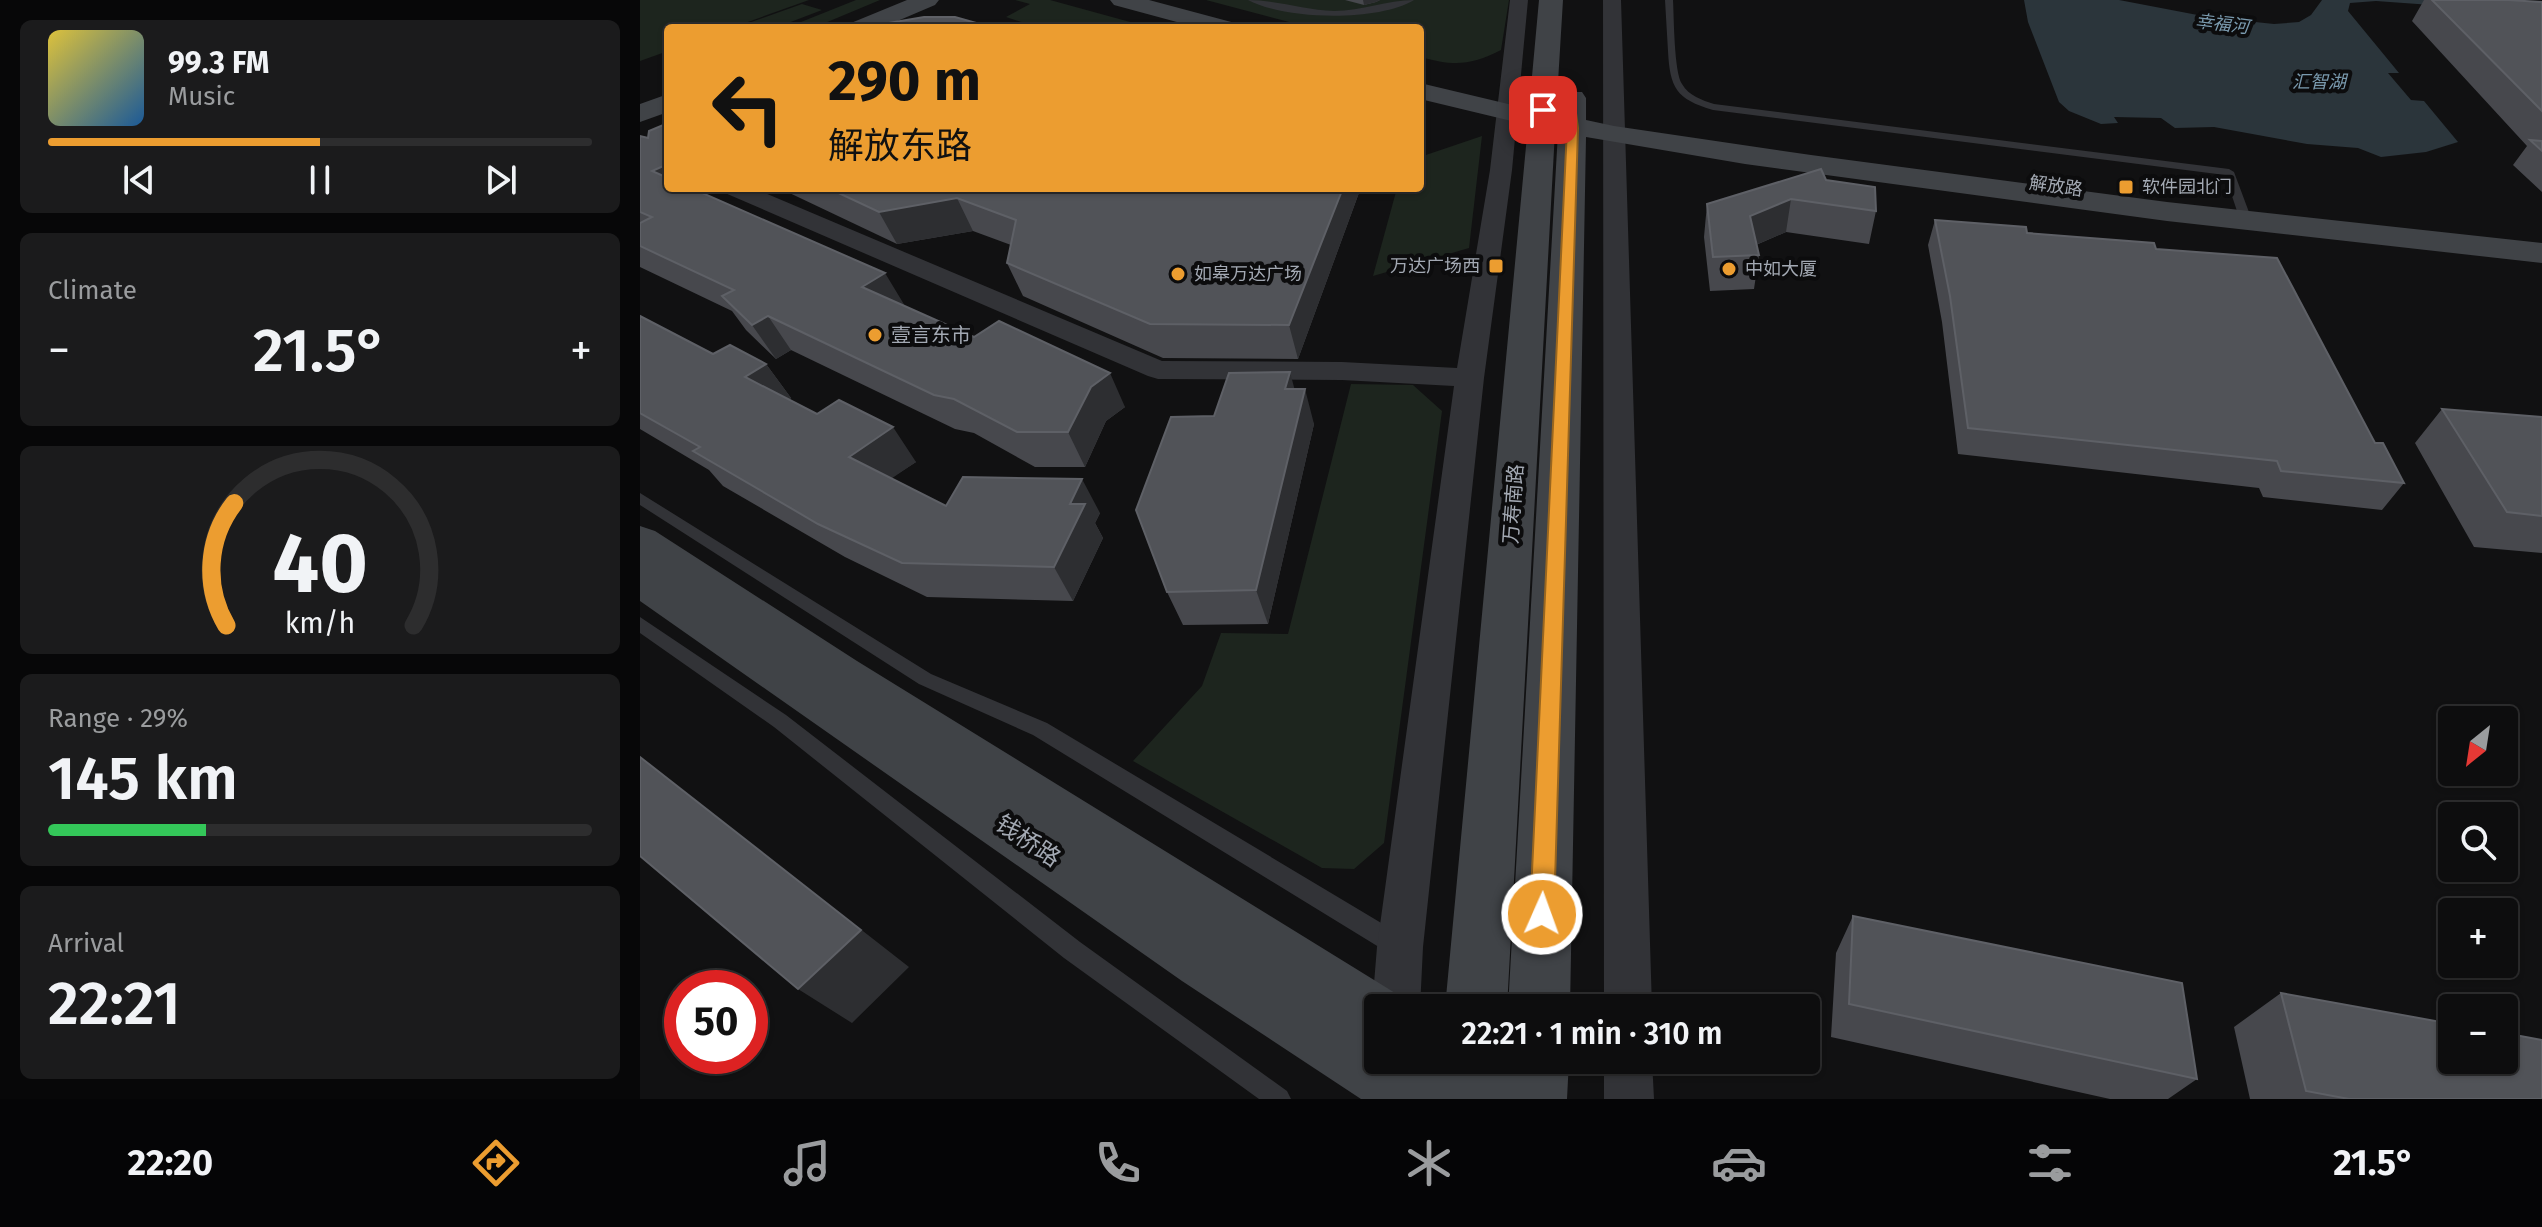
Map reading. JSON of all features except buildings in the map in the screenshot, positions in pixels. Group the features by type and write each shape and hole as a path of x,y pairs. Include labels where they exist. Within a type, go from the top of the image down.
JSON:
{"street":[{"path":"849,24 906,0"},
{"path":"870,24 927,0"},
{"path":"1093,0 1179,24"},
{"path":"1122,0 1211,24"},
{"path":"1519,0 1558,119 1627,994"},
{"name":"万寿南路","path":"1539,994 1558,119 1551,0"},
{"path":"1397,994 1400,947 1470,378 1558,119 1615,69 1612,0"},
{"name":"万寿南路","path":"1477,994 1558,119 1574,72"},
{"path":"1424,82 1558,119"},
{"path":"1424,92 1558,119"},
{"path":"640,117 664,107"},
{"name":"解放路","path":"1558,119 2246,218 2542,253"},
{"path":"742,192 1158,370 1342,371 1470,378"},
{"name":"解放路","path":"2246,218 2542,243"},
{"name":"钱桥路","path":"640,542 840,675 1364,1009"},
{"name":"钱桥路","path":"640,578 1190,951 1439,1081"},
{"path":"1535,1099 1536,1074"},
{"path":"1628,1074 1629,1099"}],"lane":[{"path":"1252,0 1306,14 1331,15 1378,9 1410,0"},
{"path":"1669,0 1674,78 1678,89 1692,100 1713,107 2229,172 2246,218"},
{"path":"640,498 925,679 1040,729 1400,947"},
{"path":"640,624 780,721 1072,950 1279,1099"}],"shaded area":[{"path":"640,0 809,0 742,24 664,24 664,52 640,61"},
{"path":"856,0 880,0 823,24 796,24"},
{"path":"1015,0 1050,0 1137,24 1028,24 1006,17 1030,4"},
{"path":"1206,0 1509,0 1501,50 1470,62 1452,63 1424,58 1424,24 1297,24"},
{"path":"802,4 822,10 785,24 746,24"},
{"path":"1482,136 1469,248 1373,276 1396,192 1424,192 1424,156"},
{"path":"1351,384 1413,385 1442,411 1384,843 1354,869 1322,868 1133,761 1202,686 1221,633 1288,634"}],"water":[{"name":"汇智湖","path":"2024,0 2119,0 2208,17 2274,24 2299,22 2311,15 2322,0 2498,0 2542,13 2376,1 2350,3 2348,11 2399,73 2388,73 2411,100 2424,101 2458,142 2426,152 2381,157 2358,148 2307,144 2214,127 2175,128 2161,118 2114,117 2118,123 2101,124 2069,111 2059,102 2028,22"}],"place":[{"name":"软件园北门","path":"2126,187"},
{"name":"万达广场西","path":"1496,266"},
{"name":"中如大厦","path":"1729,269"},
{"name":"如皋万达广场","path":"1178,274"},
{"name":"壹言东市","path":"875,335"}],"route":[{"path":"1542,914 1573,128 1572,115 1543,110"}],"water label":[{"name":"幸福河","path":"2222,24"}]}
